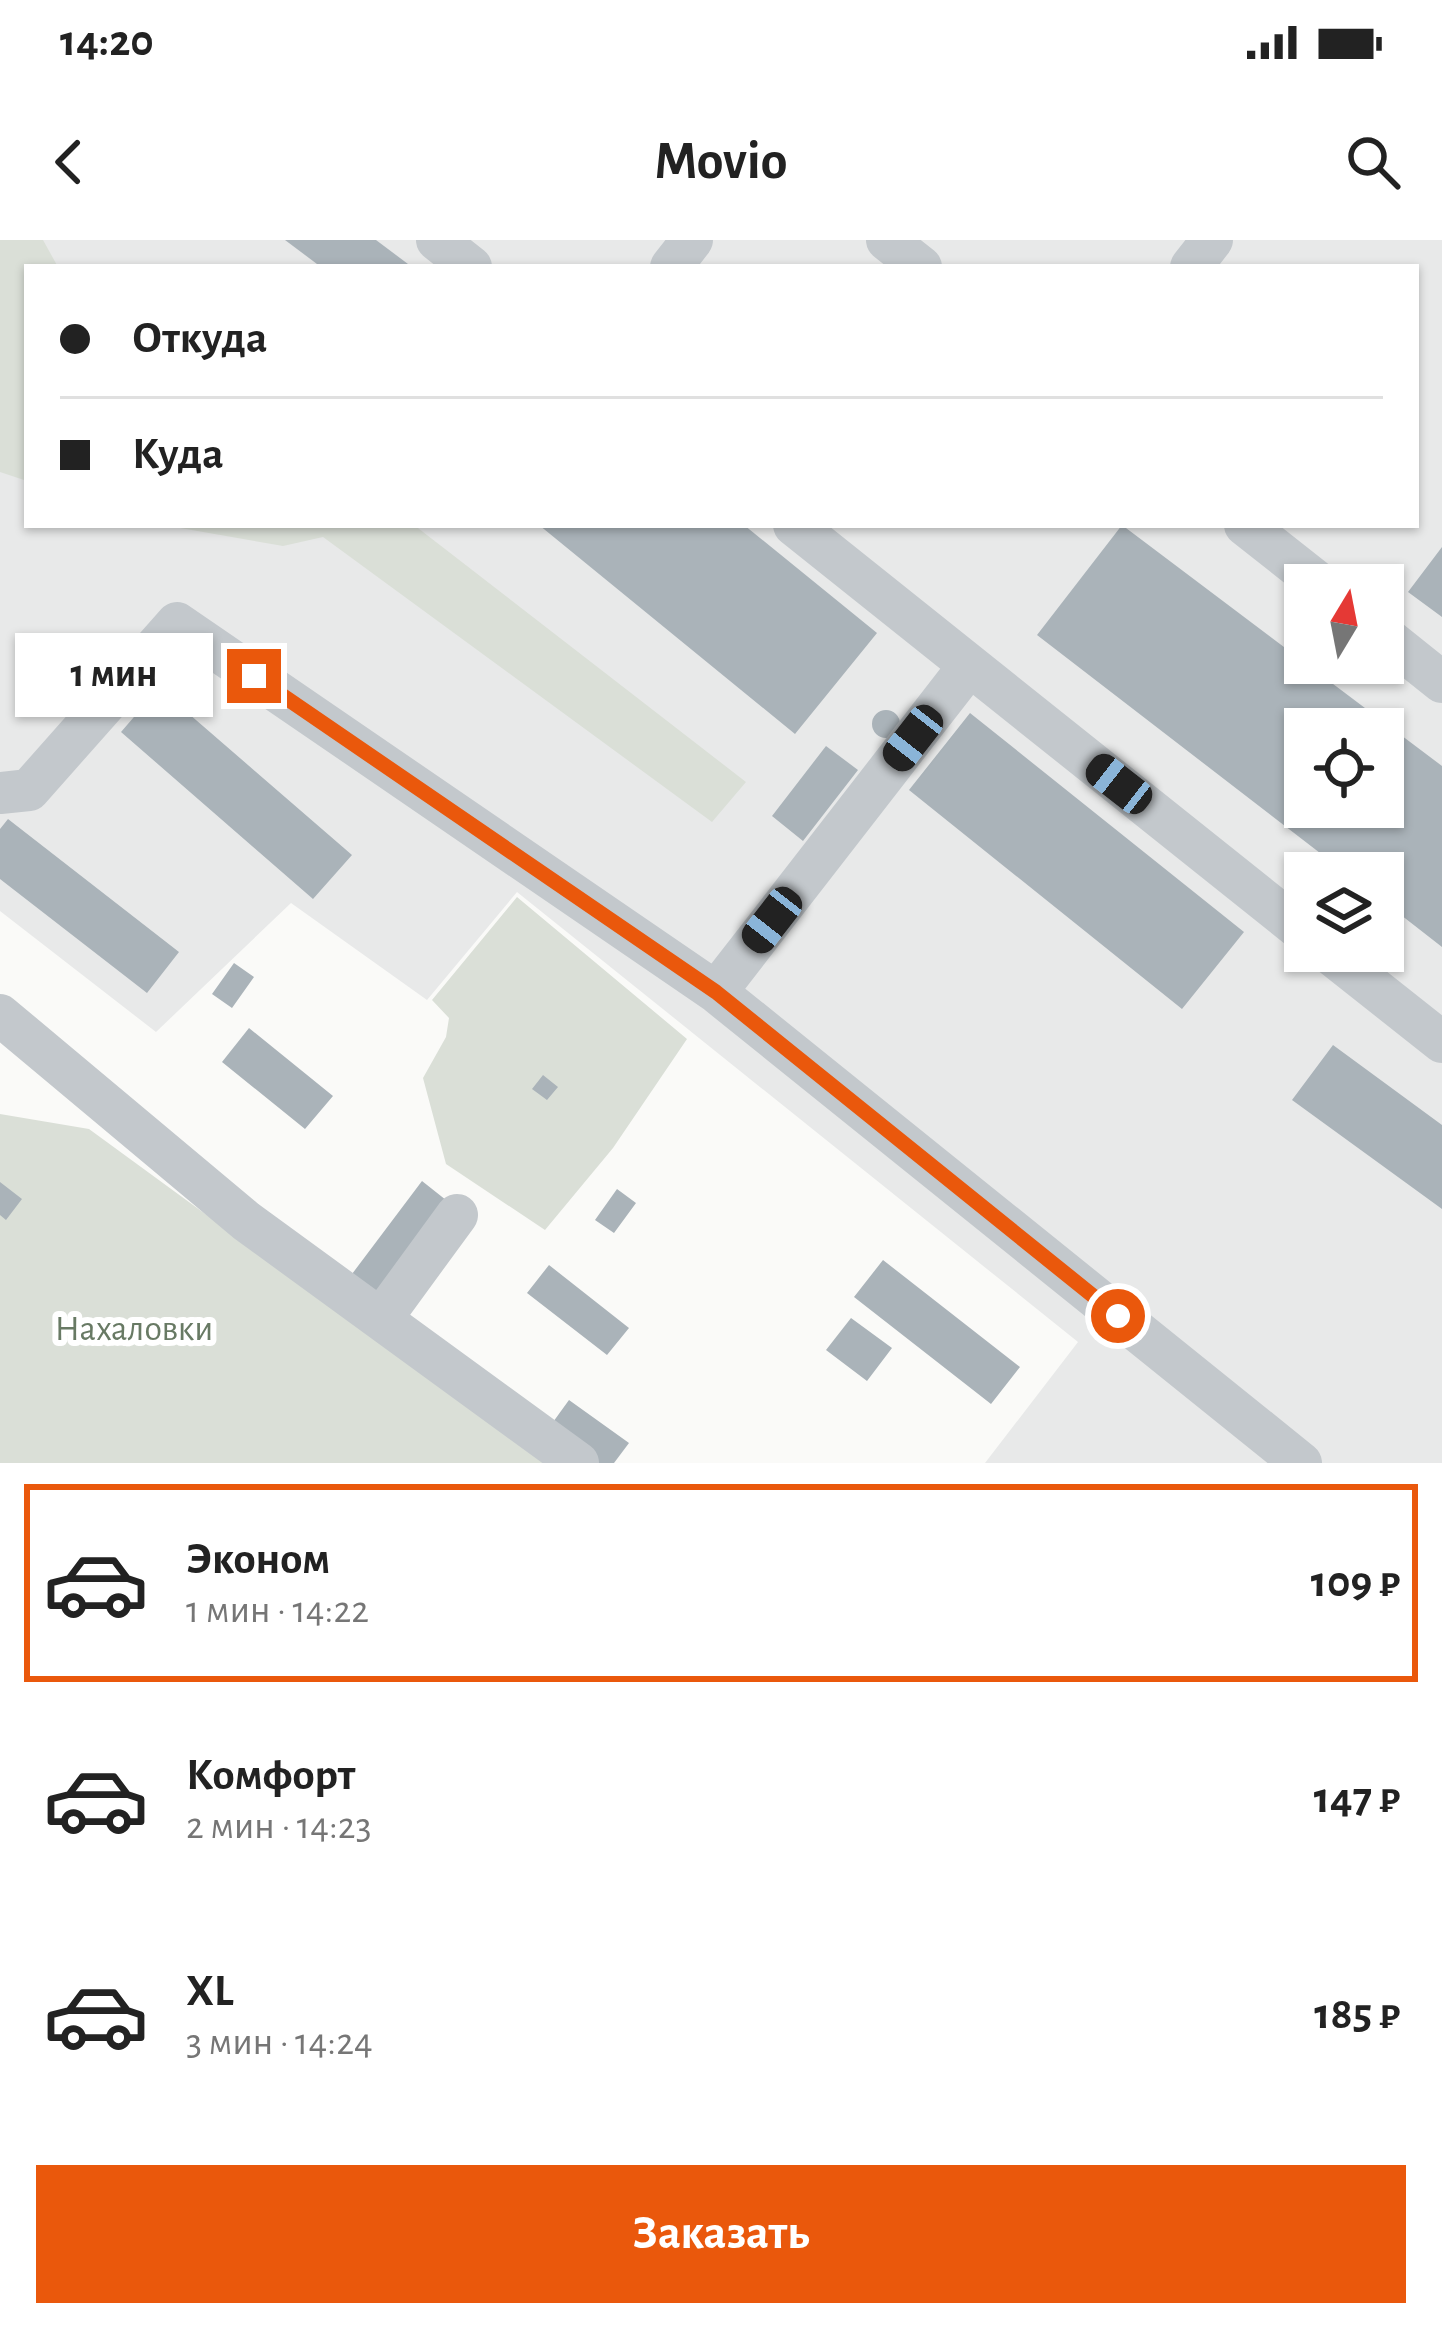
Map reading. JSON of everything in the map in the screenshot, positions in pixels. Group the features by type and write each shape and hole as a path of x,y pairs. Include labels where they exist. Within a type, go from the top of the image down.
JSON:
{"street":[{"path":"437,240 467,264"},
{"path":"673,264 692,240"},
{"path":"887,240 917,264"},
{"path":"1192,264 1212,240"},
{"path":"798,528 1284,916"},
{"path":"1249,528 1294,564"},
{"path":"0,793 29,790 177,623 716,992 1300,1463"},
{"path":"1404,651 1442,682"},
{"path":"716,992 969,666"},
{"path":"1354,972 1442,1042"},
{"path":"0,1015 246,1221 578,1463"},
{"path":"381,1319 457,1215"}],"shaded area":[{"path":"0,240 1442,240 1442,1463 985,1463 1078,1342 517,892 427,1000 291,903 156,1032 0,911"}],"green space":[{"path":"0,240 43,240 56,264 24,264 24,480 0,472"},
{"path":"180,528 418,528 746,782 712,822 323,537 283,546"},
{"path":"517,897 687,1039 613,1148 545,1230 446,1164 423,1078 446,1037 449,1018 432,1000"},
{"name":"Нахаловки","path":"0,1114 89,1129 546,1463 0,1463"}],"building":[{"path":"285,240 376,240 408,264 317,264"},
{"path":"543,528 748,528 877,633 795,734"},
{"path":"1120,528 1126,528 1284,647 1284,684 1333,684 1365,708 1284,708 1284,825 1037,635"},
{"path":"1442,547 1442,617 1408,592"},
{"path":"159,688 352,855 313,899 121,732"},
{"path":"886,710 896,714 900,724 896,734 886,738 876,734 872,724 876,714"},
{"path":"970,713 1244,932 1182,1009 909,790"},
{"path":"1404,737 1442,766 1442,947 1404,917 1404,852 1319,852 1288,828 1404,828"},
{"path":"826,746 858,770 803,841 772,816"},
{"path":"8,819 179,952 147,993 0,879 0,829"},
{"path":"234,963 254,977 232,1008 212,994"},
{"path":"249,1028 333,1096 305,1129 222,1062"},
{"path":"1333,1045 1442,1125 1442,1209 1292,1100"},
{"path":"543,1075 558,1087 547,1100 532,1089"},
{"path":"422,1181 451,1204 378,1300 349,1278"},
{"path":"0,1182 22,1199 6,1220 0,1215"},
{"path":"617,1189 636,1203 614,1233 595,1220"},
{"path":"883,1260 1020,1367 991,1404 854,1297"},
{"path":"549,1265 629,1328 607,1355 527,1293"},
{"path":"851,1318 892,1348 867,1381 826,1350"},
{"path":"569,1400 629,1443 614,1463 597,1463 548,1429"}],"route":[{"path":"254,676 716,992 1118,1316"}]}
